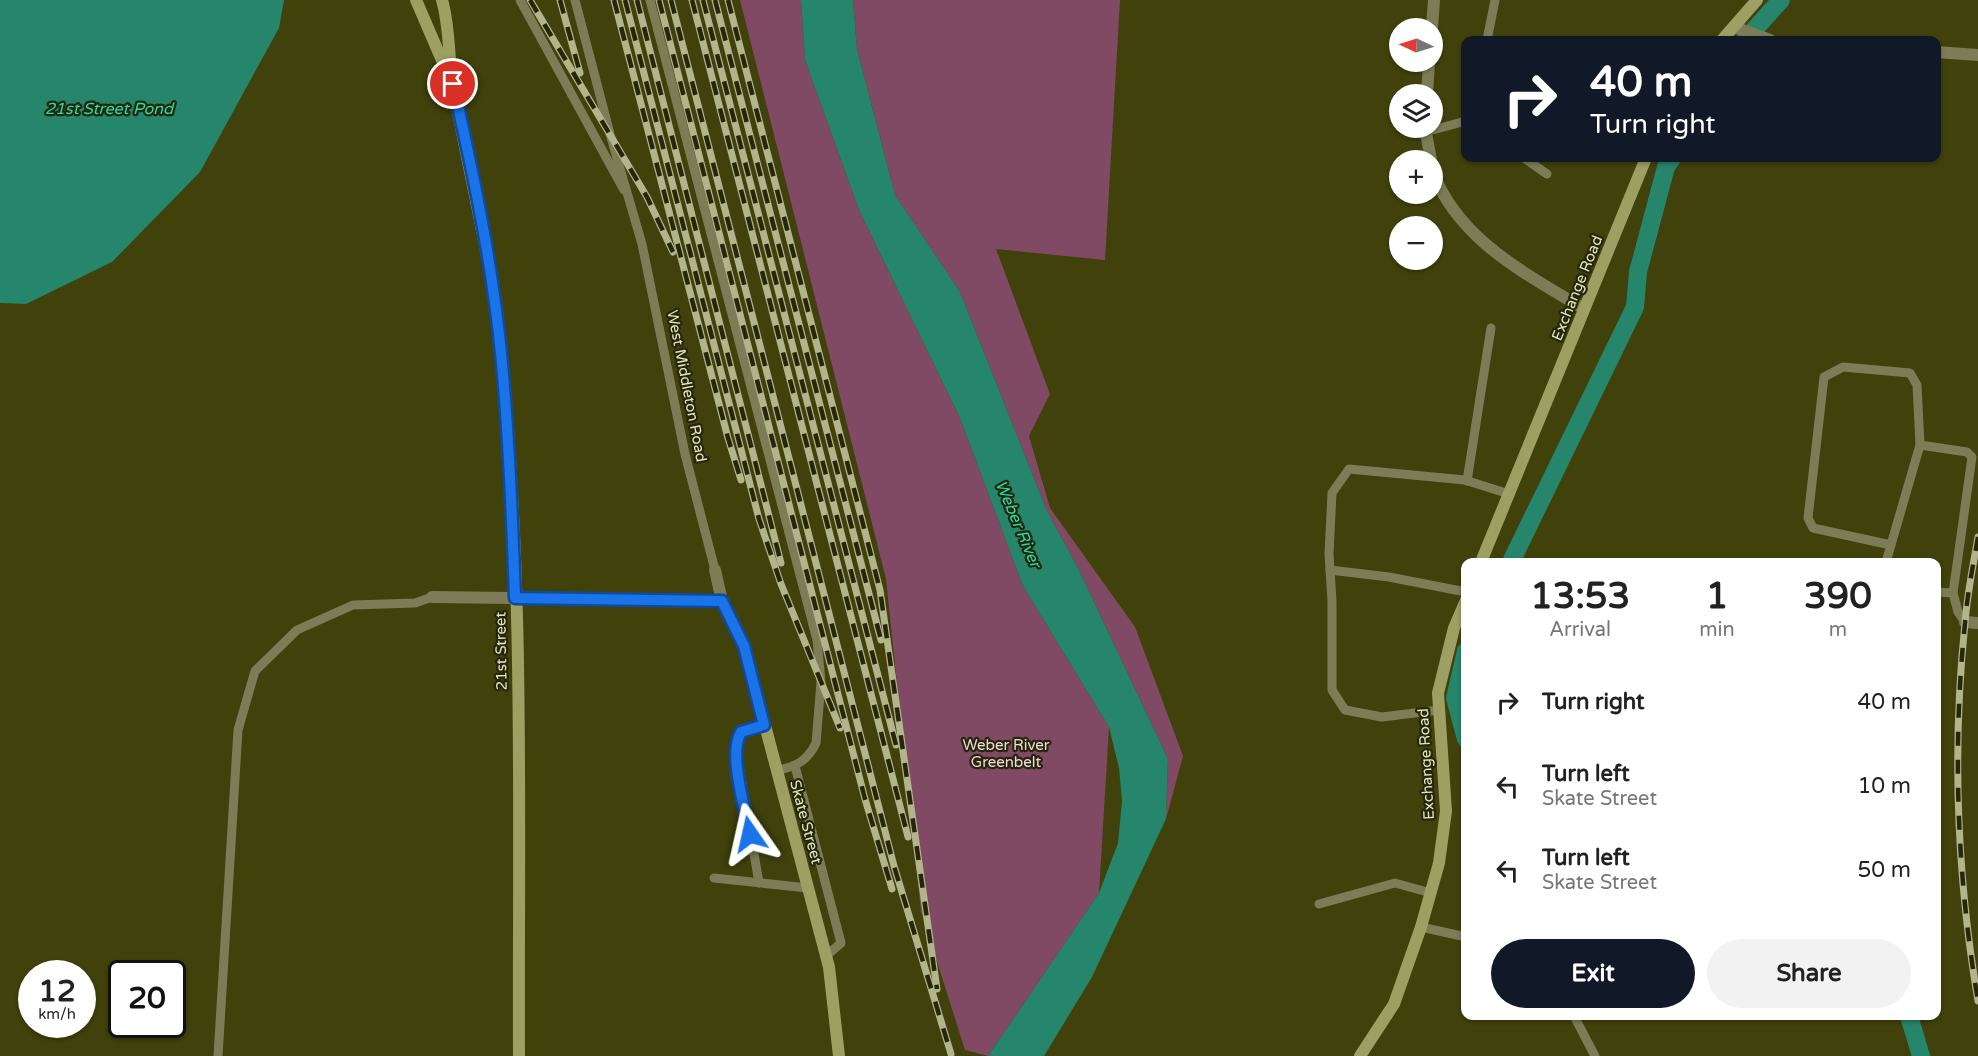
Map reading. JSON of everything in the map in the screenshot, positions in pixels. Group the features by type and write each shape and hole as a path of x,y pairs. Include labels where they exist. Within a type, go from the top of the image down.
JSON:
{"street":[{"path":"416,0 453,84"},
{"name":"21st Street","path":"442,0 453,84 486,245 501,351 511,480 515,598 519,1056"},
{"path":"1433,18 1434,0"},
{"path":"1726,36 1757,0"},
{"path":"1734,27 1759,36"},
{"path":"1941,52 1978,55"},
{"name":"Exchange Road","path":"1483,558 1645,162"},
{"path":"1443,190 1454,210 1482,243 1516,268 1584,309"},
{"name":"Skate Street","path":"715,570 722,601 744,646 826,956 839,1056"},
{"path":"432,597 722,601"},
{"name":"Exchange Road","path":"1360,1056 1394,1004 1431,893 1446,811 1438,693 1454,628 1461,612"},
{"path":"1965,622 1978,623"}],"lane":[{"name":"West Middleton Road","path":"520,0 633,206"},
{"name":"West Middleton Road","path":"575,0 610,134 633,206 651,283 685,454 715,570"},
{"path":"650,0 817,640 821,682 818,734 812,752 795,766 776,771"},
{"path":"1488,36 1495,0"},
{"path":"1443,126 1461,122"},
{"path":"1530,162 1547,174"},
{"path":"1467,481 1491,328"},
{"path":"1887,558 1891,545 1920,445 1917,385 1910,374 1844,367 1824,376 1808,518 1813,528 1891,545"},
{"path":"1920,445 1967,452 1972,457 1953,593 1958,612 1965,622"},
{"path":"1439,710 1382,717 1345,710 1332,690 1330,570 1332,493 1349,470 1467,481 1509,494"},
{"path":"1330,570 1389,577 1461,591"},
{"path":"1941,592 1953,593"},
{"path":"218,1056 238,730 255,671 297,630 353,605 416,603 432,597"},
{"path":"759,883 736,748 741,732 764,725"},
{"path":"795,766 841,943 826,956"},
{"path":"714,878 808,888"},
{"path":"1319,904 1395,883 1431,893"},
{"path":"1421,927 1461,935"},
{"path":"1576,1020 1595,1056"}],"green space":[{"name":"Weber River Greenbelt","path":"740,0 801,0 805,60 859,210 960,418 1023,586 1109,727 1099,893 988,1056 965,1050 921,911 886,579"},
{"path":"853,0 1120,0 1105,260 996,249 1050,394 1029,436 1050,508 1135,627 1183,756 1166,819 1168,759 1078,568 1047,511 960,292 895,195 857,49"}],"water":[{"name":"21st Street Pond","path":"0,0 284,0 279,28 200,172 112,262 26,304 0,303"},
{"name":"Weber River","path":"801,0 853,0 857,49 895,195 960,292 1047,511 1078,568 1168,759 1166,819 1092,977 1044,1056 988,1056 1099,893 1118,843 1122,801 1119,768 1109,727 1023,586 960,418 859,210 805,60"}],"waterway":[{"path":"1749,36 1781,0"},
{"path":"1513,558 1635,307 1638,272 1666,167 1669,162"},
{"path":"1461,672 1455,698 1461,720"},
{"path":"1910,1020 1921,1056"}],"railway":[{"path":"530,0 647,197 673,252"},
{"path":"560,0 580,73"},
{"path":"614,0 728,438 741,480"},
{"path":"625,0 759,519 781,584 840,728"},
{"path":"637,0 781,563"},
{"path":"659,0 865,799 892,889"},
{"path":"671,0 894,866 951,1054"},
{"path":"692,0 908,837"},
{"path":"703,0 896,745"},
{"path":"715,0 881,640"},
{"path":"728,0 880,590 937,989"},
{"path":"1978,537 1966,612 1961,670 1958,765 1961,860 1978,1001"}],"route":[{"path":"453,84 486,245 501,351 511,480 515,598 722,601 744,646 764,725 741,732 737,738 737,766 750,834"}]}
